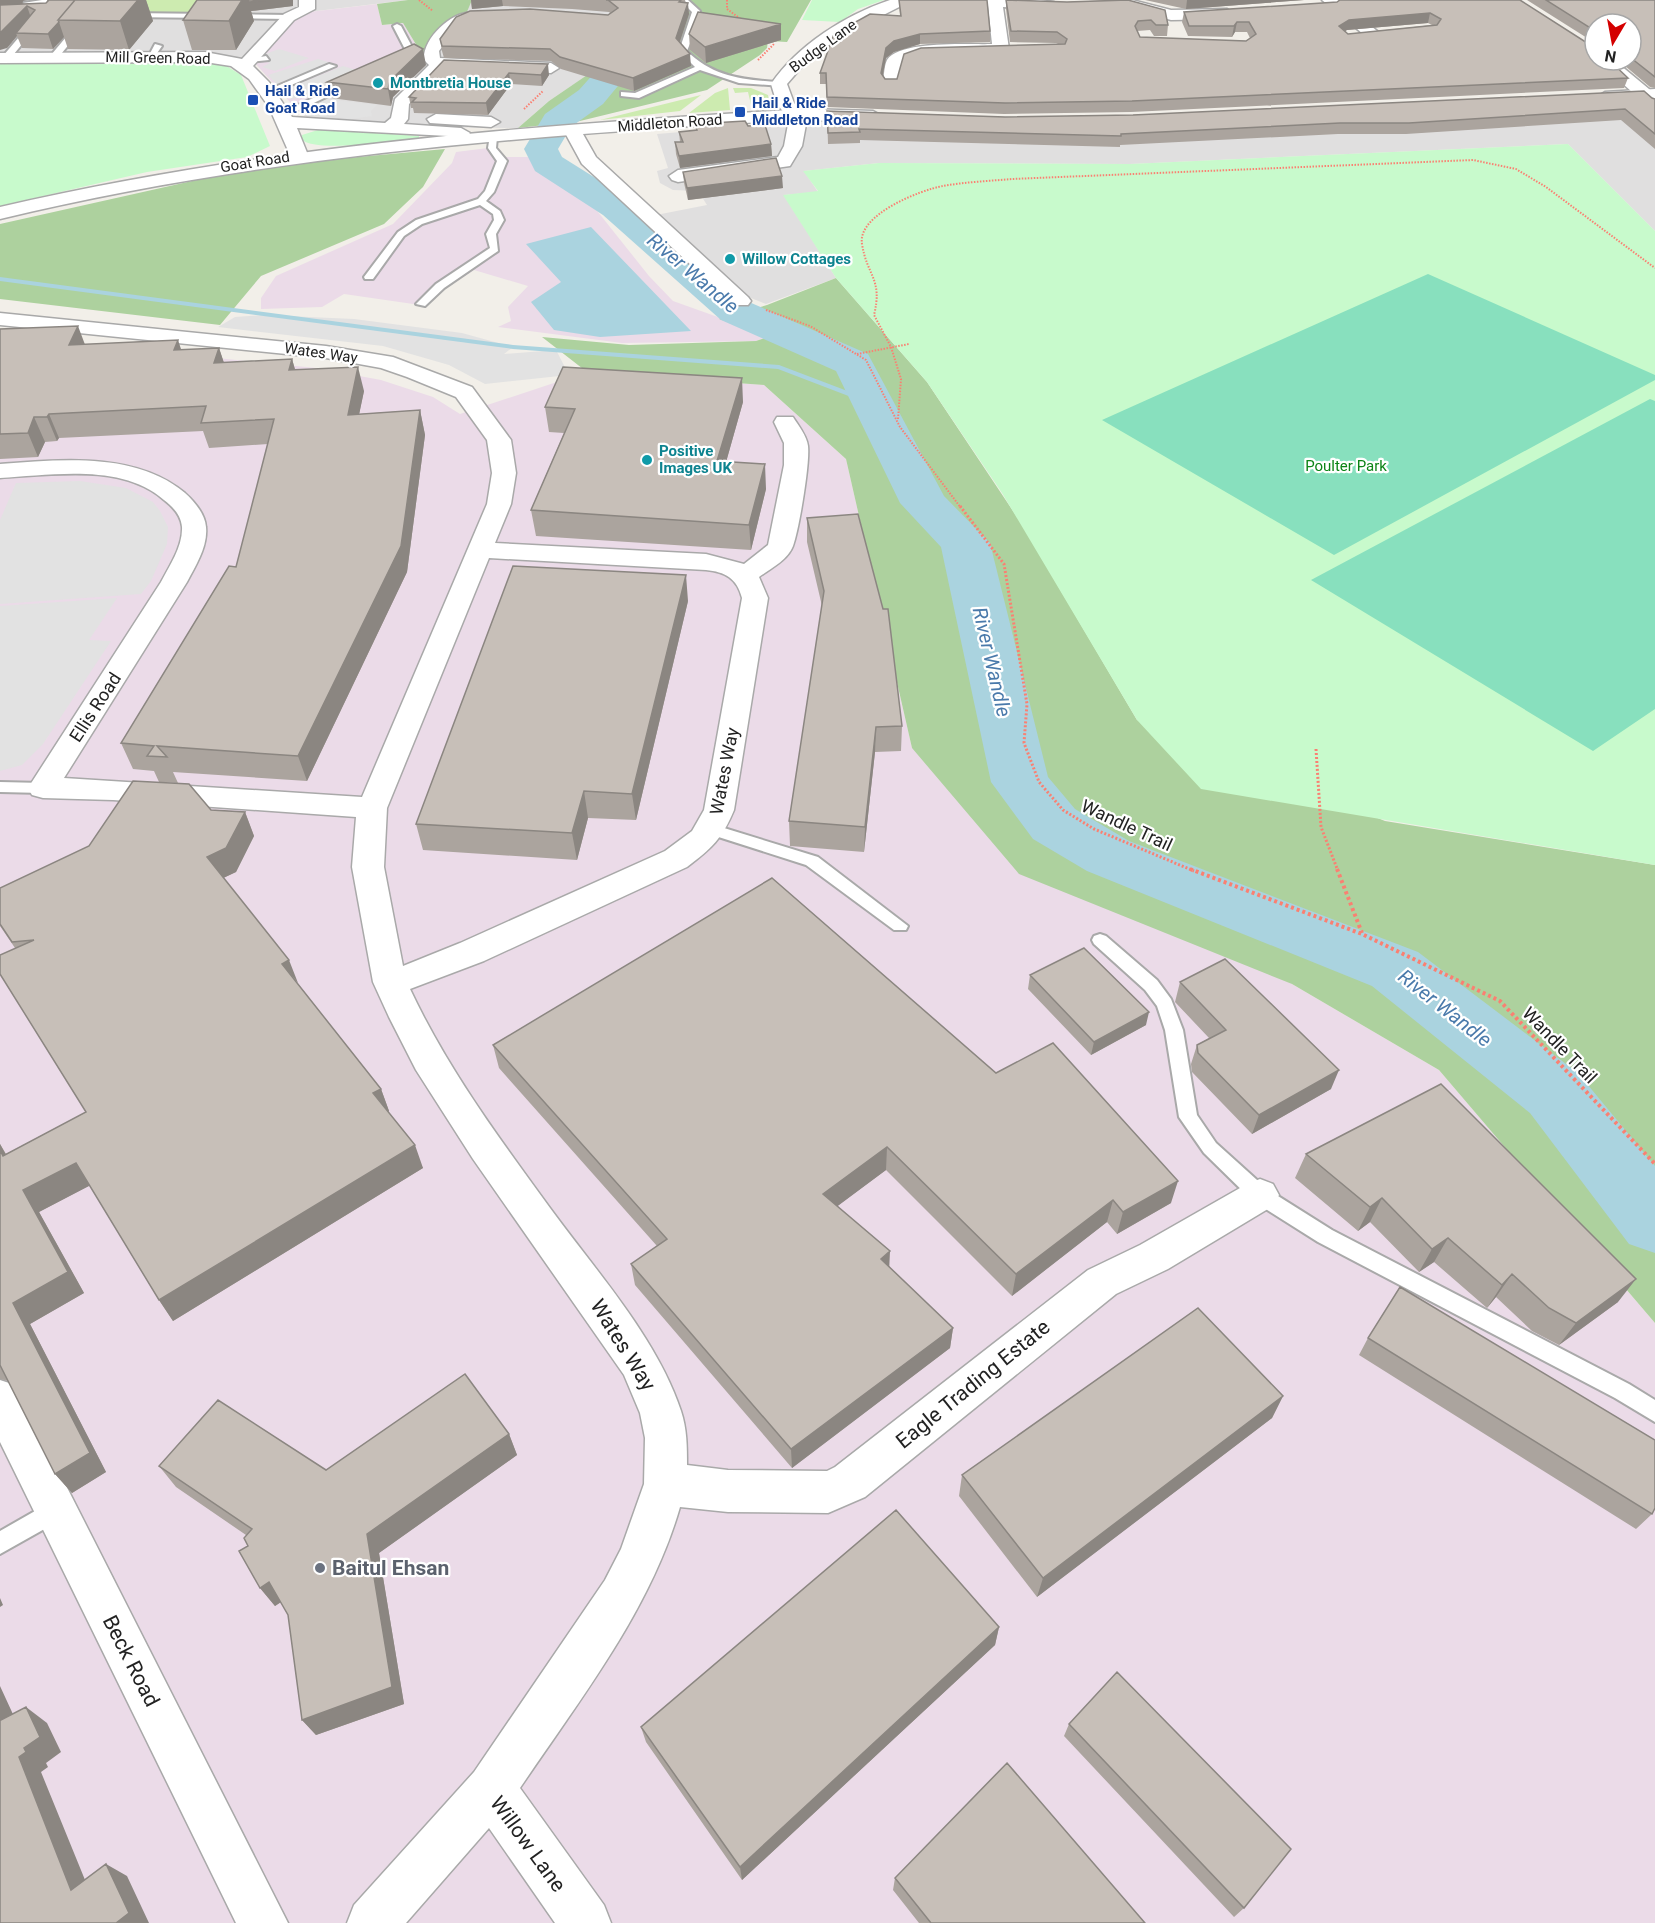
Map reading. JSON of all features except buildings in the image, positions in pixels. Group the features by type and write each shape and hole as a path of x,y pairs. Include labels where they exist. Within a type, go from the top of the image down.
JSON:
{"street":[{"path":"298,155 286,118 246,63 289,17 306,9 307,0"},
{"name":"Budge Lane","path":"797,115 786,104 779,84 790,66 874,10 905,0"},
{"path":"952,0 1066,5"},
{"path":"1104,3 1125,1 1171,15 1243,13"},
{"path":"1312,7 1332,2 1380,34 1347,37"},
{"path":"995,3 1001,49"},
{"path":"19,9 46,12"},
{"path":"440,65 432,60 431,51 453,23 476,16 492,15"},
{"path":"1171,15 1177,34"},
{"path":"918,33 919,51"},
{"path":"891,83 894,62 899,57 919,51 1023,50"},
{"name":"Mill Green Road","path":"3,58 154,51 246,63"},
{"path":"394,123 401,103 440,65 451,63 551,68"},
{"path":"1620,72 1652,97"},
{"path":"1583,98 1652,97"},
{"path":"678,176 784,162 793,146 797,115"},
{"name":"Middleton Road","path":"513,135 797,115 893,116"},
{"path":"286,118 492,129"},
{"path":"394,123 461,134"},
{"name":"Goat Road","path":"0,213 150,178 298,155 492,129 513,135"},
{"path":"573,131 588,160 741,301"},
{"path":"728,149 734,168"},
{"name":"Wates Way","path":"0,319 326,352 385,362 464,392 499,440 504,473 498,504 372,808 368,867 390,982 428,1060 486,1149 638,1362 661,1412 666,1438 665,1484 651,1532 621,1596 491,1789"},
{"path":"479,550 706,562 726,565 744,575 771,557 780,547 796,465 796,443 785,422"},
{"name":"Ellis Road","path":"0,471 78,468 128,473 162,486 176,496 194,525 190,550 174,582 43,788"},
{"name":"Wates Way","path":"390,982 416,975 472,952 659,868 692,849 711,829 722,797 755,598 750,582 744,575"},
{"path":"43,788 112,790 372,808"},
{"name":"Eagle Trading Estate","path":"665,1484 728,1491 828,1492 839,1488 1102,1282 1154,1257 1260,1196"},
{"name":"Beck Road","path":"0,1399 262,1923"},
{"name":"Willow Lane","path":"372,1923 491,1789 586,1923"}],"lane":[{"path":"19,9 90,0"},
{"path":"684,0 696,11 695,21 683,51 699,68 730,79 779,84"},
{"path":"124,15 289,17"},
{"path":"54,57 89,16"},
{"path":"3,58 34,25"},
{"path":"392,66 413,56 397,26"},
{"path":"246,63 266,58"},
{"path":"267,92 332,66"},
{"path":"624,94 636,96 699,68"},
{"path":"286,118 359,80"},
{"path":"369,277 401,234 419,222 481,201 489,192 502,161 492,148 492,129"},
{"path":"421,304 440,286 495,249 491,234 499,220 497,213 481,201"},
{"path":"0,787 43,788"},
{"path":"711,829 812,861 900,926"},
{"path":"1100,940 1151,985 1165,1004 1174,1030 1188,1117 1210,1148 1260,1196 1325,1236 1622,1391 1655,1412"},
{"path":"0,1543 56,1510"}],"path":[{"path":"726,0 727,9 746,23"},
{"path":"898,422 901,379 891,347 874,315 879,294 861,242 866,226 876,216 907,197 941,186 1024,179 1473,160 1516,169 1546,187 1655,268"},
{"name":"Wandle Trail","path":"741,301 810,326 866,360 898,422 1004,564 1027,704 1024,743 1039,782 1064,810 1094,829 1214,879 1362,934 1500,1001 1655,1164"},
{"path":"856,354 909,344"},
{"path":"1316,749 1321,827 1362,934"}],"shaded area":[{"path":"0,0 115,0 198,13 289,17 248,60 0,58"},
{"path":"261,0 408,0 292,14 201,10"},
{"path":"472,0 630,0 601,66 549,101 518,128 420,127 311,120 298,111 423,56 453,17"},
{"path":"377,4 382,25 403,23 423,56 298,111 254,62 292,14"},
{"path":"279,49 309,58 275,71 262,67 270,63 260,60 260,56"},
{"path":"318,59 338,65 281,89 268,75"},
{"path":"343,66 376,76 326,99 377,105 371,111 372,116 351,119 335,117 332,113 324,119 307,116 312,111 301,108 314,101 305,97 291,99 288,96 300,93 288,88"},
{"path":"1655,103 1655,231 1568,144 1130,164 879,163 804,171 818,192 784,195 836,278 766,304 751,298 656,215 707,205 698,191 673,190 660,183 657,171 668,168 657,134 775,124"},
{"path":"488,148 493,157 528,157 594,207 649,276 673,301 771,336 756,341 622,343 498,327 511,321 508,307 528,286 474,270 445,289 427,306 344,294 322,307 261,309 261,298 276,276 393,224 452,163 456,152"},
{"path":"264,315 354,319 462,333 513,347 504,354 556,350 569,375 485,384 449,365 383,346 218,327 235,317"},
{"path":"0,336 316,368 381,380 433,397 460,414 587,372 764,385 846,459 912,748 1292,984 1439,1070 1655,1323 1655,1923 0,1923"},
{"path":"80,481 126,488 153,502 160,511 168,527 167,544 151,581 141,594 0,604 0,520 16,483"},
{"path":"117,598 89,640 111,641 43,744 22,765 0,771 0,606"}],"green space":[{"path":"115,0 261,0 198,13 135,13"},
{"path":"408,0 472,0 466,14 453,17 423,56 403,23 382,25 377,4"},
{"path":"630,0 811,0 787,42 768,41 767,48 760,55 707,90 580,121 518,128 549,101 593,71"},
{"path":"812,0 884,0 858,9 840,22 802,20"},
{"path":"205,60 225,65 241,75 270,146 247,157 147,172 0,206 0,61"},
{"path":"728,88 730,110 689,113 715,93"},
{"path":"733,88 751,88 768,95 769,103 752,109 748,92 735,93"},
{"path":"701,95 680,111 600,120"},
{"path":"321,129 419,136 419,138 339,146 309,143 301,139 302,135"},
{"name":"Poulter Park","path":"1568,144 1655,231 1655,865 1201,789 1137,720 1002,493 927,382 836,278 783,195 818,191 803,171 879,163 1130,164"},
{"path":"445,149 423,187 384,224 261,276 220,325 0,299 0,224 201,179 293,163"},
{"path":"1428,274 1655,375 1655,380 1334,555 1102,420"},
{"path":"836,278 927,382 1021,523 1137,720 1385,821 1655,865 1655,1323 1439,1070 1292,984 1019,874 912,748 846,459 764,385 587,372 542,337 629,345 756,341 770,336 719,319 767,305"},
{"path":"1650,399 1655,401 1655,709 1593,751 1311,580"}],"water":[{"path":"591,227 691,331 600,337 554,330 531,302 561,282 526,244"}],"waterway":[{"name":"River Wandle","path":"658,0 658,6 616,68 591,97 557,121 541,149 548,163 616,207 735,311 853,363 924,503 965,543 1020,782 1054,824 1108,856 1395,969 1554,1093 1655,1221"},
{"path":"0,279 513,347 779,367 875,403"}],"place":[{"name":"Montbretia House","path":"378,83"},
{"name":"Hail & Ride Goat Road","path":"253,100"},
{"name":"Hail & Ride Middleton Road","path":"740,112"},
{"name":"Willow Cottages","path":"730,259"},
{"name":"Positive Images UK","path":"647,460"},
{"name":"Baitul Ehsan","path":"320,1568"}]}
